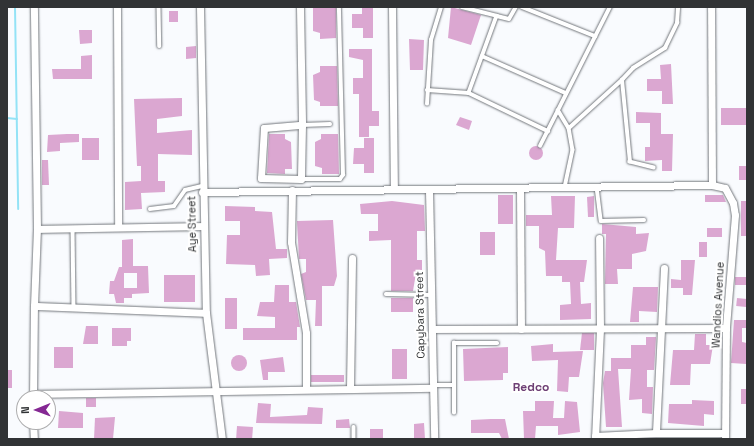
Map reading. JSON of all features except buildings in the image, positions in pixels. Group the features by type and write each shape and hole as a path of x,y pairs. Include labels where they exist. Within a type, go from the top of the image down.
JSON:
{"street":[{"path":"33,390 37,229 34,7"},
{"path":"117,7 118,227"},
{"name":"Aye Street","path":"200,7 202,226 206,314 222,439"},
{"path":"300,7 302,125 302,179 261,178 264,128 302,125"},
{"path":"392,7 394,188"},
{"path":"202,189 292,190 394,188 429,190 712,185 711,7"},
{"name":"Wandios Avenue","path":"712,185 725,188 733,203 735,216 726,328 725,436"},
{"path":"520,188 521,329"},
{"path":"292,190 291,242 306,333 306,389"},
{"name":"Capybara Street","path":"429,190 434,439"},
{"path":"37,229 202,226"},
{"path":"599,238 600,328 595,438 656,433 669,436 725,436"},
{"path":"350,388 352,258"},
{"path":"656,433 664,268"},
{"path":"34,306 74,311 206,314"},
{"path":"432,329 600,328 660,326 726,328"},
{"path":"56,395 216,389 432,387"}],"lane":[{"path":"159,7 160,46"},
{"path":"302,179 340,179 343,175 339,7"},
{"path":"427,104 431,40 441,7"},
{"path":"462,7 509,19 516,7"},
{"path":"522,7 595,36"},
{"path":"540,146 610,7"},
{"path":"569,128 622,80 633,68 665,48 677,23 678,7"},
{"path":"469,93 497,16"},
{"path":"482,56 566,93"},
{"path":"622,80 630,162 654,168"},
{"path":"427,90 469,93 548,131"},
{"path":"558,110 569,128 573,150 564,188"},
{"path":"302,125 330,124"},
{"path":"597,187 601,221 644,220"},
{"path":"150,209 174,206 185,190 202,189"},
{"path":"73,229 74,311"},
{"path":"386,294 431,295"},
{"path":"454,413 454,343 497,343"},
{"path":"432,387 453,385"},
{"path":"354,427 354,439"}],"waterway":[{"path":"15,7 18,209"},
{"path":"7,118 17,119"}],"district":[{"name":"Redco","path":"531,388"}]}
